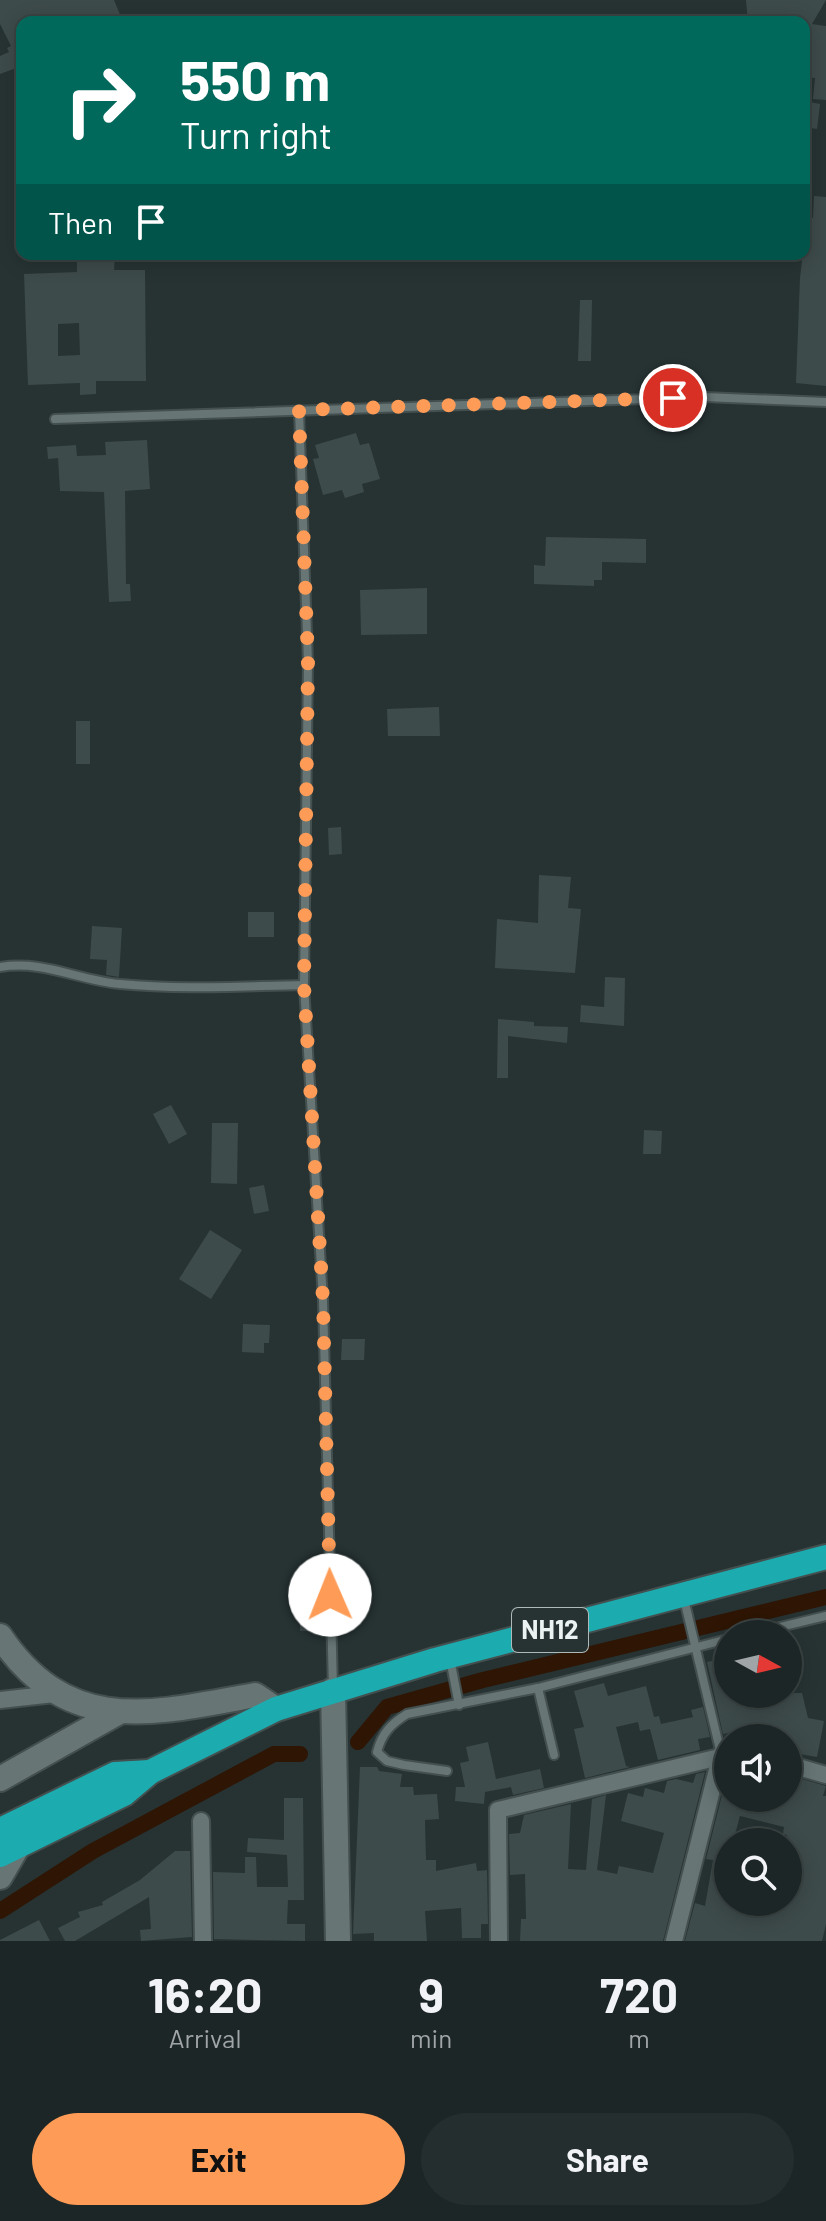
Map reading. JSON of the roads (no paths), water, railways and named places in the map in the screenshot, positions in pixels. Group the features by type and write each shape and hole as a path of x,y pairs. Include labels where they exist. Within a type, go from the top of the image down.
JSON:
{"highway":[{"name":"NH12","path":"6,1844 124,1794 150,1772 276,1709 333,1690 451,1665 683,1595 826,1557"}],"street":[{"path":"0,1636 34,1678 54,1694 87,1706 119,1712 151,1712 255,1695 276,1709"},
{"path":"333,1690 338,1941"},
{"path":"0,1700 54,1694"},
{"path":"0,1779 119,1712"},
{"path":"499,1941 498,1810 714,1757"},
{"path":"802,1768 826,1775"},
{"path":"674,1941 714,1794"},
{"path":"201,1821 203,1941"},
{"path":"0,1877 6,1844"}],"lane":[{"path":"55,419 704,397 826,402"},
{"path":"299,410 308,662 304,985 323,1300 333,1690"},
{"path":"0,967 26,963 67,971 102,983 151,987 304,985"},
{"path":"683,1595 716,1724"},
{"path":"802,1622 826,1616"},
{"path":"447,1771 387,1761 377,1752 390,1725 407,1714 538,1688 714,1642"},
{"path":"451,1665 459,1705"},
{"path":"538,1688 554,1755"}],"waterway":[{"path":"358,1742 387,1707 483,1680 826,1597"},
{"path":"0,1911 93,1851 274,1754 300,1754"}]}
